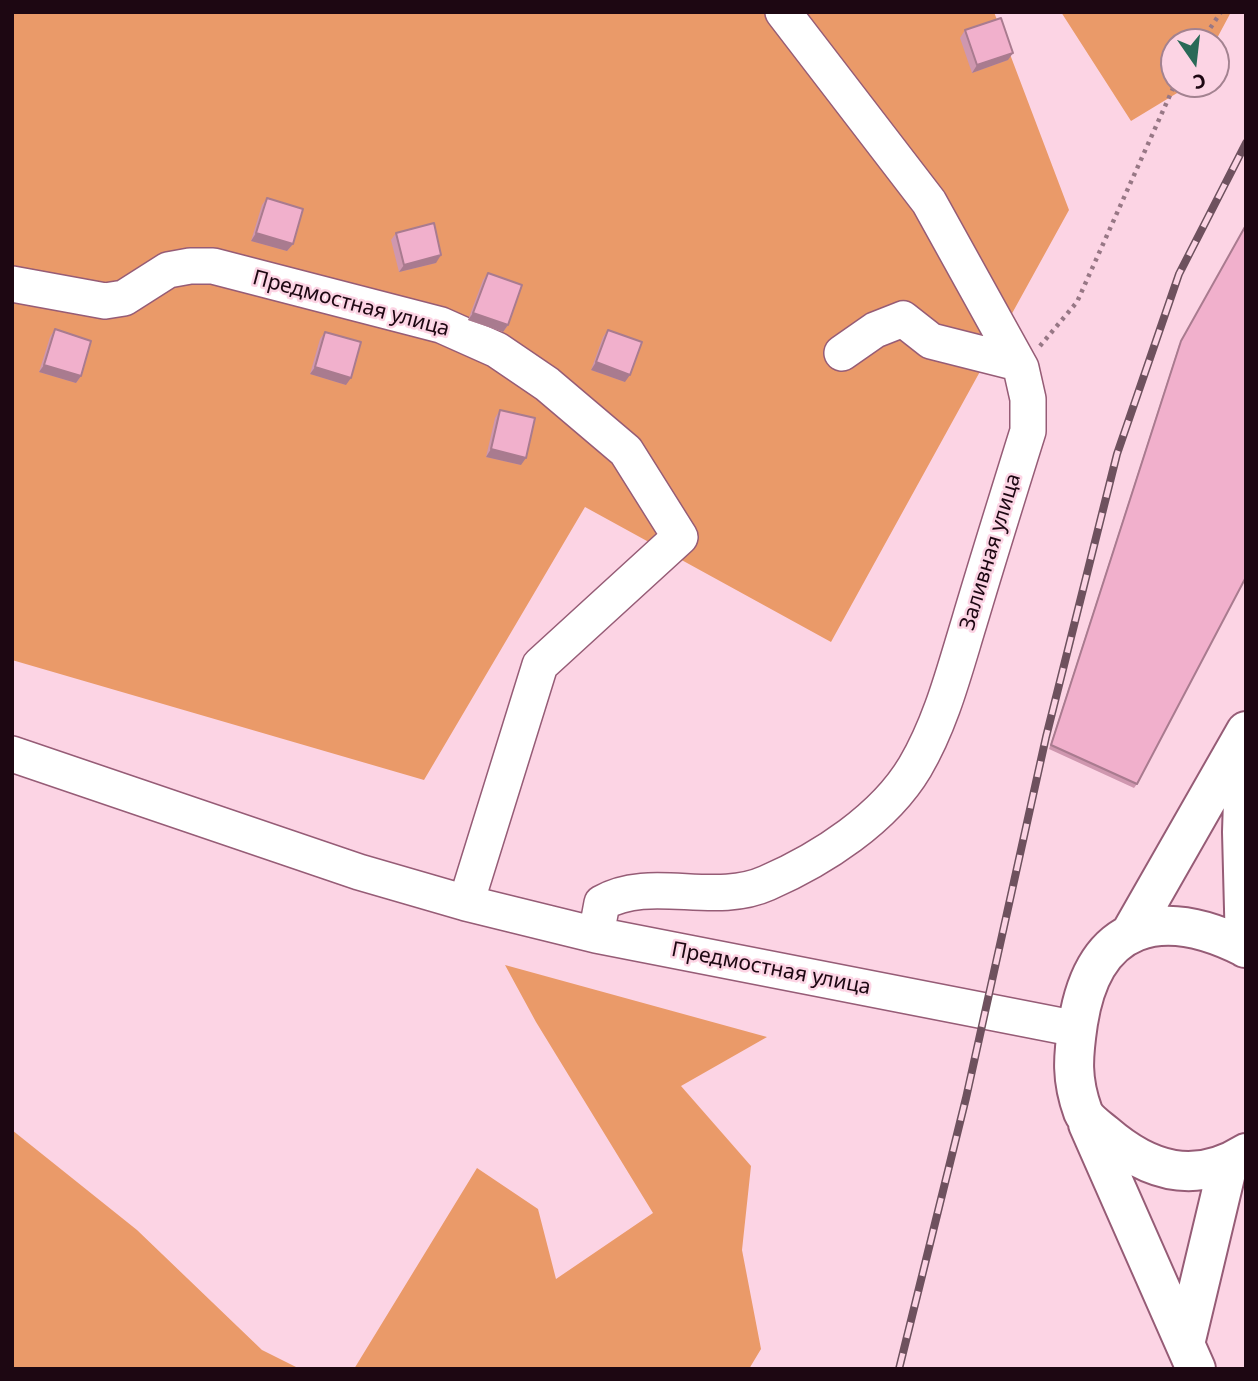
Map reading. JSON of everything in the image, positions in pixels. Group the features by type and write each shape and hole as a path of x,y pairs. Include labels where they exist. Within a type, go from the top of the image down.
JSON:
{"main road":[{"path":"1130,934 1246,732"},
{"path":"1190,1356 1084,1116 1072,1073 1085,988 1098,959 1113,944 1130,934 1174,925 1190,926 1246,948 1242,832 1246,732"},
{"path":"1084,1116 1122,1149 1154,1167 1185,1173 1237,1159 1190,1356"}],"street":[{"name":"Заливная улица","path":"596,935 602,903 617,894 636,891 722,895 765,885 842,841 877,812 914,768 942,710 1028,431 1028,399 1020,366 929,202 783,12"},
{"name":"Предмостная улица","path":"12,284 104,301 124,298 168,270 190,265 213,267 441,325 497,350 547,384 626,451 680,537 540,665 466,903"},
{"path":"842,353 875,330 903,319 931,341 1020,366"},
{"name":"Предмостная улица","path":"12,754 359,872 466,903 596,935 1077,1029"}],"path":[{"path":"1210,28 1221,12"},
{"path":"1020,366 1077,302 1169,98"}],"shaded area":[{"path":"12,12 994,12 1069,210 831,642 585,507 424,780 12,660"},
{"path":"1061,12 1231,12 1222,28 1160,28 1160,98 1169,98 1131,121"},
{"path":"505,965 767,1037 681,1086 751,1166 742,1250 761,1349 749,1369 354,1369 477,1168 538,1209 556,1279 653,1213 536,1022"},
{"path":"12,1130 137,1230 262,1350 300,1369 12,1369"}],"building":[{"path":"1001,18 1013,53 977,65 965,30"},
{"path":"267,198 303,209 293,244 256,233"},
{"path":"434,223 441,255 404,265 396,233"},
{"path":"1246,225 1246,577 1137,784 1051,745 1181,341"},
{"path":"488,273 522,285 508,325 473,313"},
{"path":"55,329 91,341 81,376 44,365"},
{"path":"608,330 642,342 630,375 596,362"},
{"path":"325,332 361,342 351,378 315,367"},
{"path":"500,410 535,418 526,458 491,449"}],"railway":[{"path":"899,1369 966,1098 1046,737 1117,454 1179,274 1246,143"}]}
